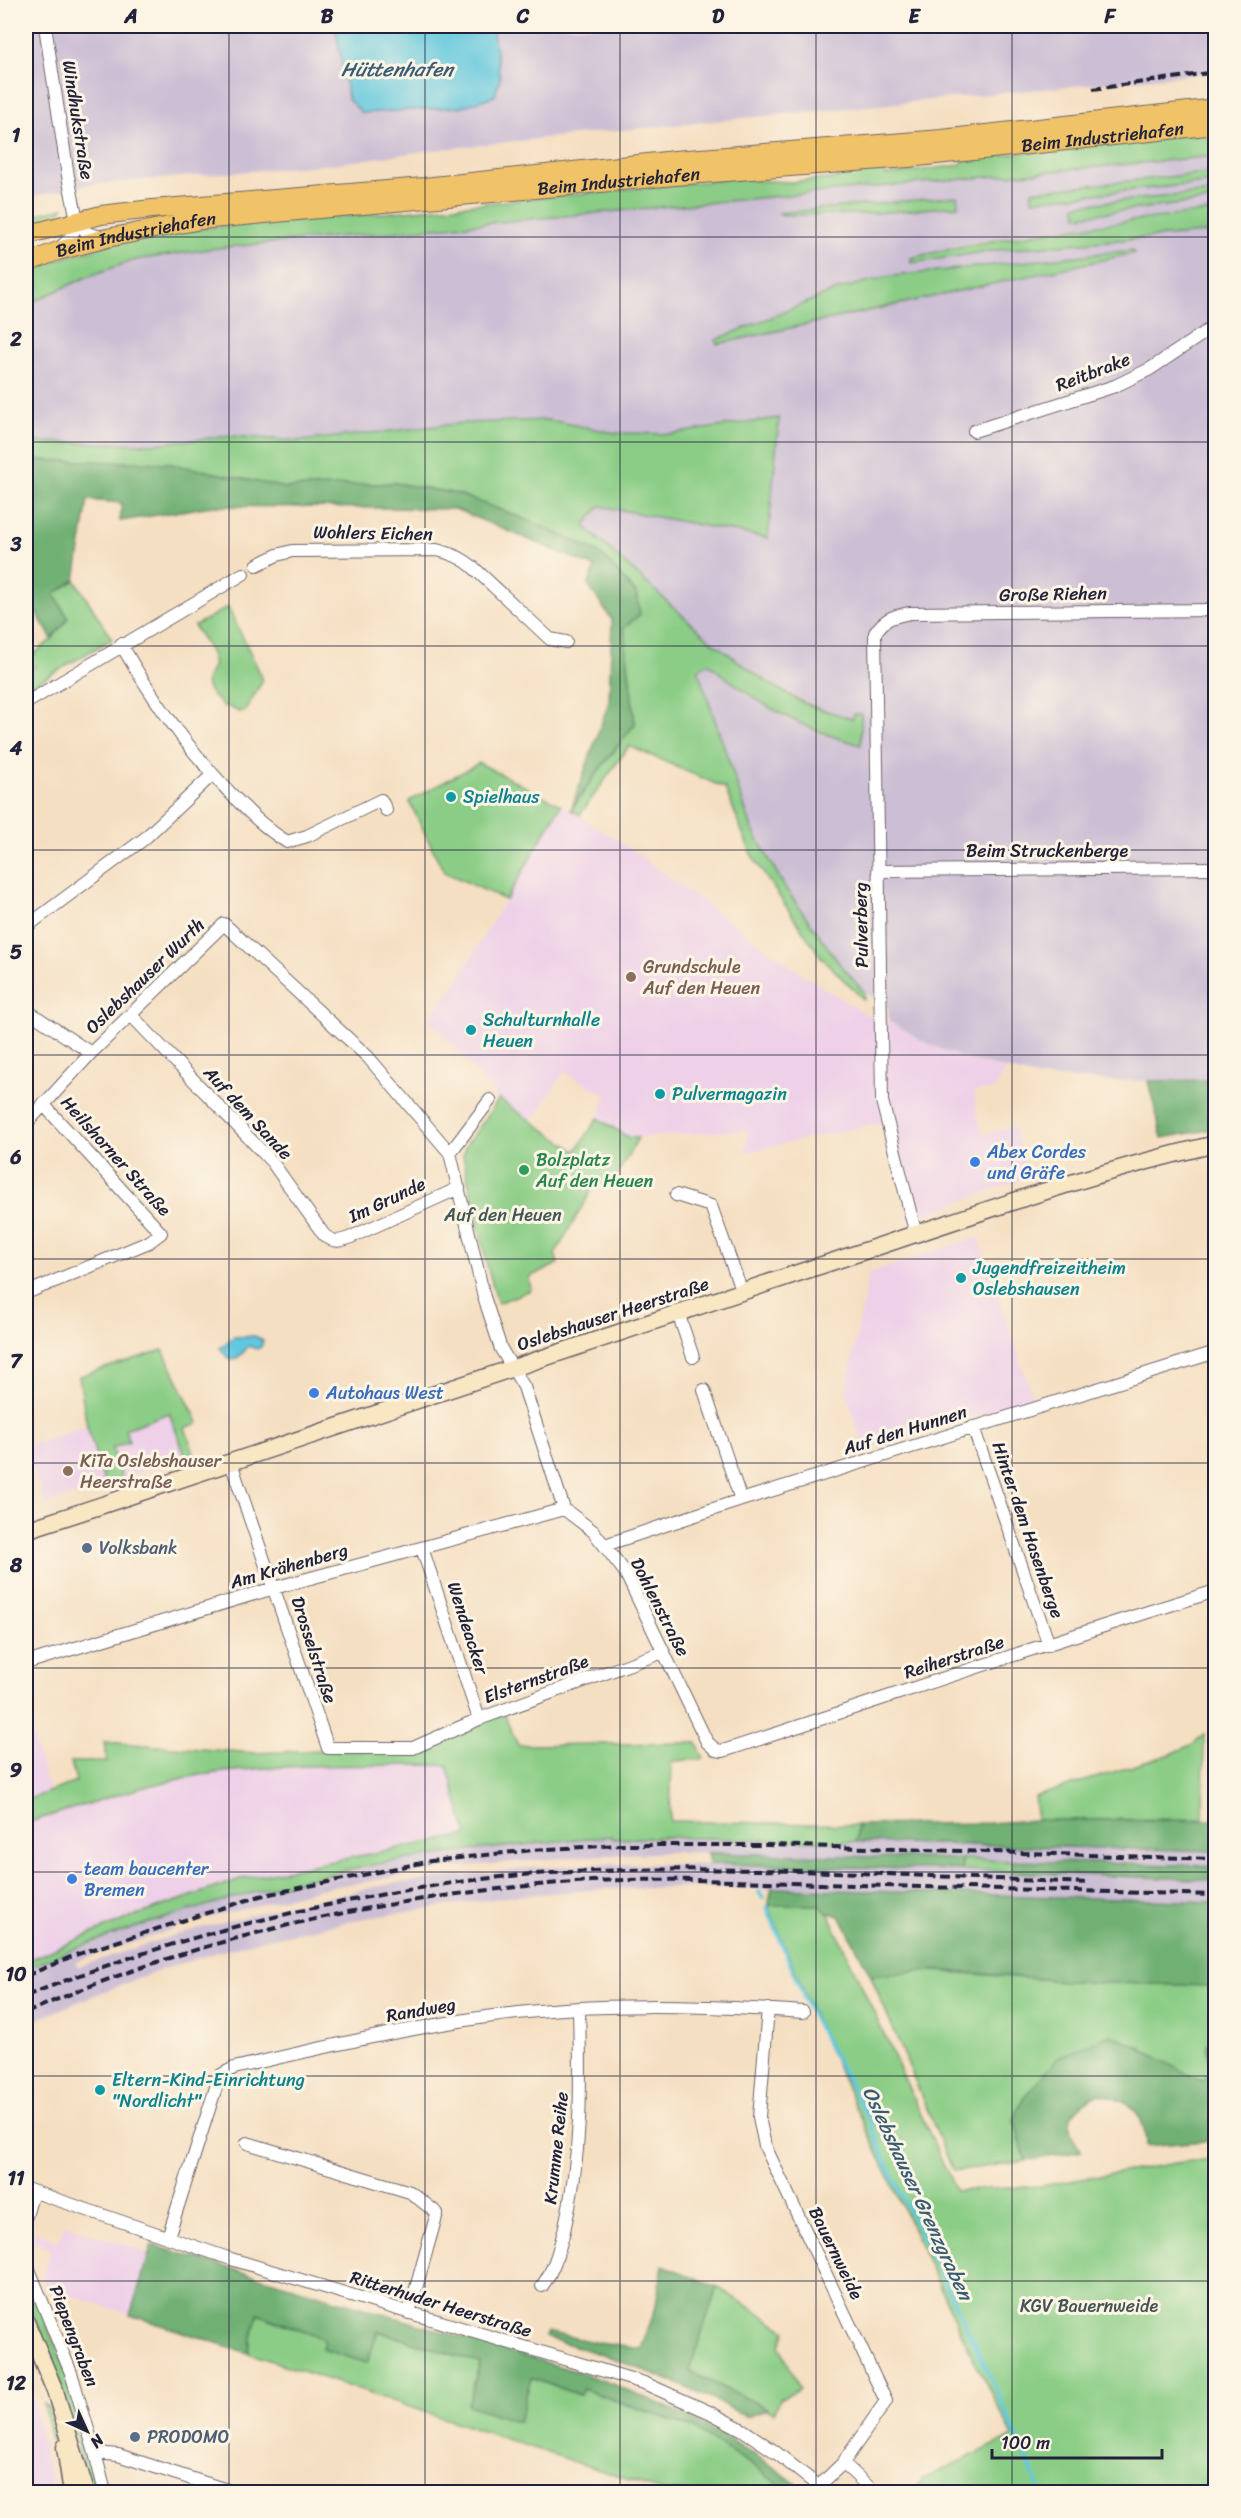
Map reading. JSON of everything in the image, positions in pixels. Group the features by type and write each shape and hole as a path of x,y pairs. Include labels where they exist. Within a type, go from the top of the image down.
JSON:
{"main road":[{"name":"Beim Industriehafen","path":"26,235 77,220 152,209 435,186 675,160 932,140 1215,108"},
{"name":"Beim Industriehafen","path":"26,263 58,251 107,238 201,220 675,176 908,158 1215,125"},
{"name":"Oslebshauser Heerstraße","path":"26,1530 916,1235 1157,1157 1215,1144"},
{"path":"26,2322 55,2391 86,2493"},
{"path":"61,2413 72,2493"}],"street":[{"name":"Windhukstraße","path":"45,26 77,220"},
{"path":"77,220 87,232 107,238"},
{"path":"58,251 72,236 77,220"},
{"name":"Reitbrake","path":"974,431 1115,386 1150,369 1215,325"},
{"name":"Wohlers Eichen","path":"257,565 277,555 292,551 437,550 464,559 550,639 566,642"},
{"path":"26,703 121,644 243,574"},
{"name":"Große Riehen","path":"891,616 910,613 1215,610"},
{"name":"Pulverberg","path":"891,616 882,622 875,633 874,648 882,1101 916,1235"},
{"path":"121,644 157,705 212,775 268,830 287,842 307,836 381,800 386,810"},
{"path":"26,927 144,839 212,775"},
{"name":"Beim Struckenberge","path":"878,871 1215,868"},
{"name":"Oslebshauser Wurth","path":"26,1010 91,1053 224,924 368,1057 450,1153"},
{"name":"Auf dem Sande","path":"131,1015 272,1162 324,1235 331,1240"},
{"path":"26,1124 91,1053"},
{"path":"490,1100 450,1153 481,1286 501,1349 524,1387 564,1509"},
{"name":"Heilshorner Straße","path":"26,1293 149,1242 161,1233 44,1104"},
{"name":"Im Grunde","path":"331,1240 338,1242 459,1188"},
{"path":"676,1195 711,1206 742,1292"},
{"path":"678,1313 693,1357"},
{"name":"Auf den Hunnen","path":"606,1545 741,1500 1215,1352"},
{"path":"704,1390 741,1500"},
{"name":"Hinter dem Hasenberge","path":"973,1427 1049,1645"},
{"name":"Drosselstraße","path":"231,1463 328,1748"},
{"name":"Dohlenstraße","path":"564,1509 593,1531 625,1572 707,1742"},
{"name":"Am Krähenberg","path":"26,1663 274,1587 564,1509"},
{"name":"Wendeacker","path":"422,1548 479,1719"},
{"name":"Reiherstraße","path":"707,1742 716,1750 723,1751 1215,1591"},
{"name":"Elsternstraße","path":"328,1748 413,1748 479,1719 663,1652"},
{"name":"Randweg","path":"168,2238 221,2075 234,2068 405,2030 495,2016 579,2009 677,2006 803,2012"},
{"name":"Krumme Reihe","path":"542,2286 551,2274 561,2241 576,2165 581,2103 579,2009"},
{"name":"Bauernweide","path":"768,2009 759,2117 765,2146 884,2392 886,2401 822,2489"},
{"path":"247,2143 410,2192 437,2213 409,2313"},
{"path":"26,2216 29,2190"},
{"name":"Ritterhuder Heerstraße","path":"29,2190 231,2259 644,2383 710,2412 743,2430 822,2489"},
{"name":"Piepengraben","path":"26,2262 71,2373 105,2493"},
{"path":"95,2453 118,2455 233,2493"},
{"path":"843,2463 874,2493"}],"shaded area":[{"path":"26,26 335,26 348,98 362,113 461,107 495,96 500,78 492,26 1215,26 1216,72 593,133 424,151 333,164 86,185 26,198"},
{"path":"1215,156 1215,172 1032,191 1033,200 1215,182 1215,192 1076,205 1077,216 1215,200 1215,211 1019,234 970,243 911,258 912,263 998,250 1215,232 1215,1080 1116,1081 1036,1077 964,1058 928,1044 889,1021 888,1007 864,992 839,963 786,889 752,829 697,670 708,663 745,693 784,717 826,736 854,719 815,707 782,689 712,643 584,526 600,506 768,538 779,419 671,434 615,433 549,420 464,423 300,441 231,436 151,444 26,442 26,306 89,276 135,260 217,248","holes":["957,196 958,206 824,216 780,213","1132,250 1134,253 717,344 716,340 837,290 885,277"]},
{"name":"Grundschule Auf den Heuen","path":"561,805 625,845 802,974 865,1014 889,1021 928,1044 1005,1070 994,1090 974,1092 976,1111 983,1134 1014,1127 1029,1177 910,1219 885,1122 746,1152 748,1130 629,1138 598,1118 607,1095 564,1072 532,1122 499,1099 429,1019 458,980"},
{"path":"978,1237 1033,1399 865,1451 846,1392 869,1273"},
{"path":"169,1413 186,1457 122,1478 112,1447 129,1442 124,1430"},
{"name":"KiTa Oslebshauser Heerstraße","path":"87,1426 105,1485 45,1505 30,1457 31,1443 48,1440"},
{"path":"26,1717 50,1793 26,1800"},
{"path":"448,1765 467,1835 240,1879 129,1918 26,1961 26,1823 172,1780 216,1772 321,1766"},
{"path":"611,1836 614,1839 748,1838 1215,1851 1215,1866 672,1852 586,1856 455,1867 320,1889 200,1920 75,1962 78,1967 172,1936 272,1909 390,1884 529,1868 598,1864 810,1865 1215,1880 1216,1902 696,1887 605,1889 513,1896 360,1919 249,1943 175,1965 26,2024 26,1969 54,1956 196,1908 271,1887 420,1857 512,1845"},
{"path":"64,2225 150,2253 130,2315 45,2287 42,2278 51,2248 32,2241 35,2232 59,2241"},
{"path":"26,2378 34,2400 52,2492 26,2492"}],"green space":[{"path":"1215,131 1215,156 217,248 135,260 89,276 26,305 26,269 117,242 212,227 384,213 751,177 751,180 790,182 837,178 840,175 882,170 886,175 960,165 963,159"},
{"path":"1215,172 1215,182 1032,200 1032,191"},
{"path":"1215,192 1215,200 1077,216 1076,205"},
{"path":"957,196 958,206 865,214 780,215 779,213"},
{"path":"63,208 54,219 26,229 26,217"},
{"path":"1215,211 1215,232 998,250 911,263 911,258 1024,235"},
{"path":"1132,250 1134,253 717,344 716,340 837,290 885,277"},
{"path":"779,418 768,538 600,506 584,526 712,642 763,678 789,695 817,708 853,719 854,714 861,714 861,745 818,731 780,713 744,691 708,663 698,670 752,829 786,889 839,963 864,992 864,1000 821,957 768,880 751,854 725,788 629,746 580,815 571,810 635,724 624,627 640,614 636,593 604,557 594,550 525,519 458,494 395,483 286,488 167,463 26,460 26,442 151,444 231,436 300,441 464,423 549,420 615,433 671,434"},
{"path":"26,460 167,463 286,488 395,483 458,494 525,519 594,550 604,557 636,593 640,614 624,628 635,724 571,810 609,702 612,620 588,585 595,567 455,509 212,506 120,521 122,503 88,500 75,580 54,594 68,618 52,639 33,607 26,589"},
{"path":"75,580 112,639 26,689 26,675 35,667 28,659 52,639 68,618 54,594"},
{"path":"228,607 260,673 262,682 245,711 239,712 223,706 208,690 206,682 213,668 213,660 208,647 194,626"},
{"path":"479,763 561,805 506,900 444,872 409,801"},
{"path":"1215,1080 1215,1129 1162,1138 1148,1081"},
{"name":"Auf den Heuen","path":"499,1099 576,1151 598,1118 629,1138 638,1138 611,1186 597,1181 555,1254 558,1264 529,1277 531,1290 498,1303 488,1269 463,1156 465,1147"},
{"path":"163,1350 198,1423 185,1428 194,1453 186,1457 169,1413 125,1429 129,1442 112,1448 122,1478 105,1485 87,1426 79,1376"},
{"path":"504,1714 518,1745 697,1743 704,1759 672,1761 670,1821 858,1825 856,1842 666,1837 613,1839 611,1836 492,1848 388,1862 286,1884 219,1902 105,1938 26,1969 26,1961 129,1918 240,1879 467,1835 447,1765 301,1766 215,1773 119,1794 26,1823 26,1800 76,1782 71,1762 107,1762 104,1742 256,1753 321,1750 408,1752"},
{"path":"1204,1735 1203,1819 1037,1820 1034,1797 1171,1754 1191,1745"},
{"path":"1037,1820 1215,1820 1215,1851 856,1842 858,1825"},
{"path":"708,1853 962,1859 962,1870 709,1864"},
{"path":"962,1859 1012,1861 1012,1872 962,1870"},
{"path":"1012,1861 1215,1866 1215,1880 1012,1872"},
{"path":"772,1888 1215,1902 1215,1986 1078,1982 934,1970 871,1976 840,1916 828,1913 818,1905 768,1905"},
{"name":"KGV Bauernweide","path":"768,1905 819,1905 828,1913 956,2191 1040,2186 1182,2162 1215,2159 1215,2492 912,2492 923,2479 1013,2436 972,2356 815,2019"},
{"path":"918,1970 1078,1982 1215,1986 1215,2043 1207,2044 1212,2074 1202,2082 1137,2045 1014,2120 1026,2161 953,2171 871,1976"},
{"path":"1111,2035 1202,2081 1212,2073 1207,2044 1215,2043 1215,2140 1146,2146 1143,2124 1134,2110 1119,2100 1098,2094 1080,2106 1071,2118 1071,2133 1082,2151 1026,2161 1014,2120 1022,2100 1058,2057"},
{"path":"152,2245 585,2374 644,2397 700,2423 755,2455 806,2492 788,2492 754,2466 693,2428 583,2389 580,2395 531,2378 519,2422 468,2405 480,2363 378,2331 367,2363 322,2349 324,2339 258,2314 248,2353 130,2315"},
{"path":"663,2265 717,2287 689,2371 768,2409 747,2417 723,2404 648,2372 545,2337 547,2332 641,2349 655,2310"},
{"path":"26,2278 64,2366 80,2416 99,2492 90,2492 63,2392 47,2344 26,2304"},
{"path":"717,2287 786,2330 780,2347 800,2389 780,2399 774,2413 689,2371"},
{"path":"257,2314 324,2339 322,2349 367,2363 377,2331 480,2363 468,2404 531,2378 579,2395 583,2389 693,2428 754,2466 788,2492 665,2492 248,2353"},
{"path":"44,2404 51,2410 67,2492 62,2492"}],"water":[{"name":"Hüttenhafen","path":"335,26 492,26 500,78 495,96 461,107 362,113 348,99"},
{"path":"255,1336 263,1341 261,1347 257,1349 249,1346 237,1358 227,1357 220,1348 234,1337"}],"waterway":[{"name":"Oslebshauser Grenzgraben","path":"759,1892 763,1898"},
{"name":"Oslebshauser Grenzgraben","path":"767,1907 810,2012 870,2121 885,2161 990,2376 1041,2492"}],"railway":[{"path":"1093,89 1216,72"},
{"path":"26,1976 75,1955 260,1896 431,1861 532,1850 621,1845 768,1845 1216,1859"},
{"path":"26,1996 154,1950 285,1914 374,1896 508,1876 686,1869 887,1874 1089,1883"},
{"path":"26,2013 152,1964 281,1927 414,1900 548,1884 616,1880 684,1880 1216,1895"}],"place":[{"name":"Spielhaus","path":"451,797"},
{"name":"Grundschule Auf den Heuen","path":"631,977"},
{"name":"Schulturnhalle Heuen","path":"471,1030"},
{"name":"Pulvermagazin","path":"660,1094"},
{"name":"Abex Cordes und Gräfe","path":"975,1162"},
{"name":"Bolzplatz Auf den Heuen","path":"524,1170"},
{"name":"Jugendfreizeitheim Oslebshausen","path":"961,1278"},
{"name":"Autohaus West","path":"314,1393"},
{"name":"KiTa Oslebshauser Heerstraße","path":"68,1471"},
{"name":"Volksbank","path":"87,1548"},
{"name":"team baucenter Bremen","path":"72,1879"},
{"name":"Eltern-Kind-Einrichtung \"Nordlicht\"","path":"100,2090"},
{"name":"PRODOMO","path":"135,2437"}]}
